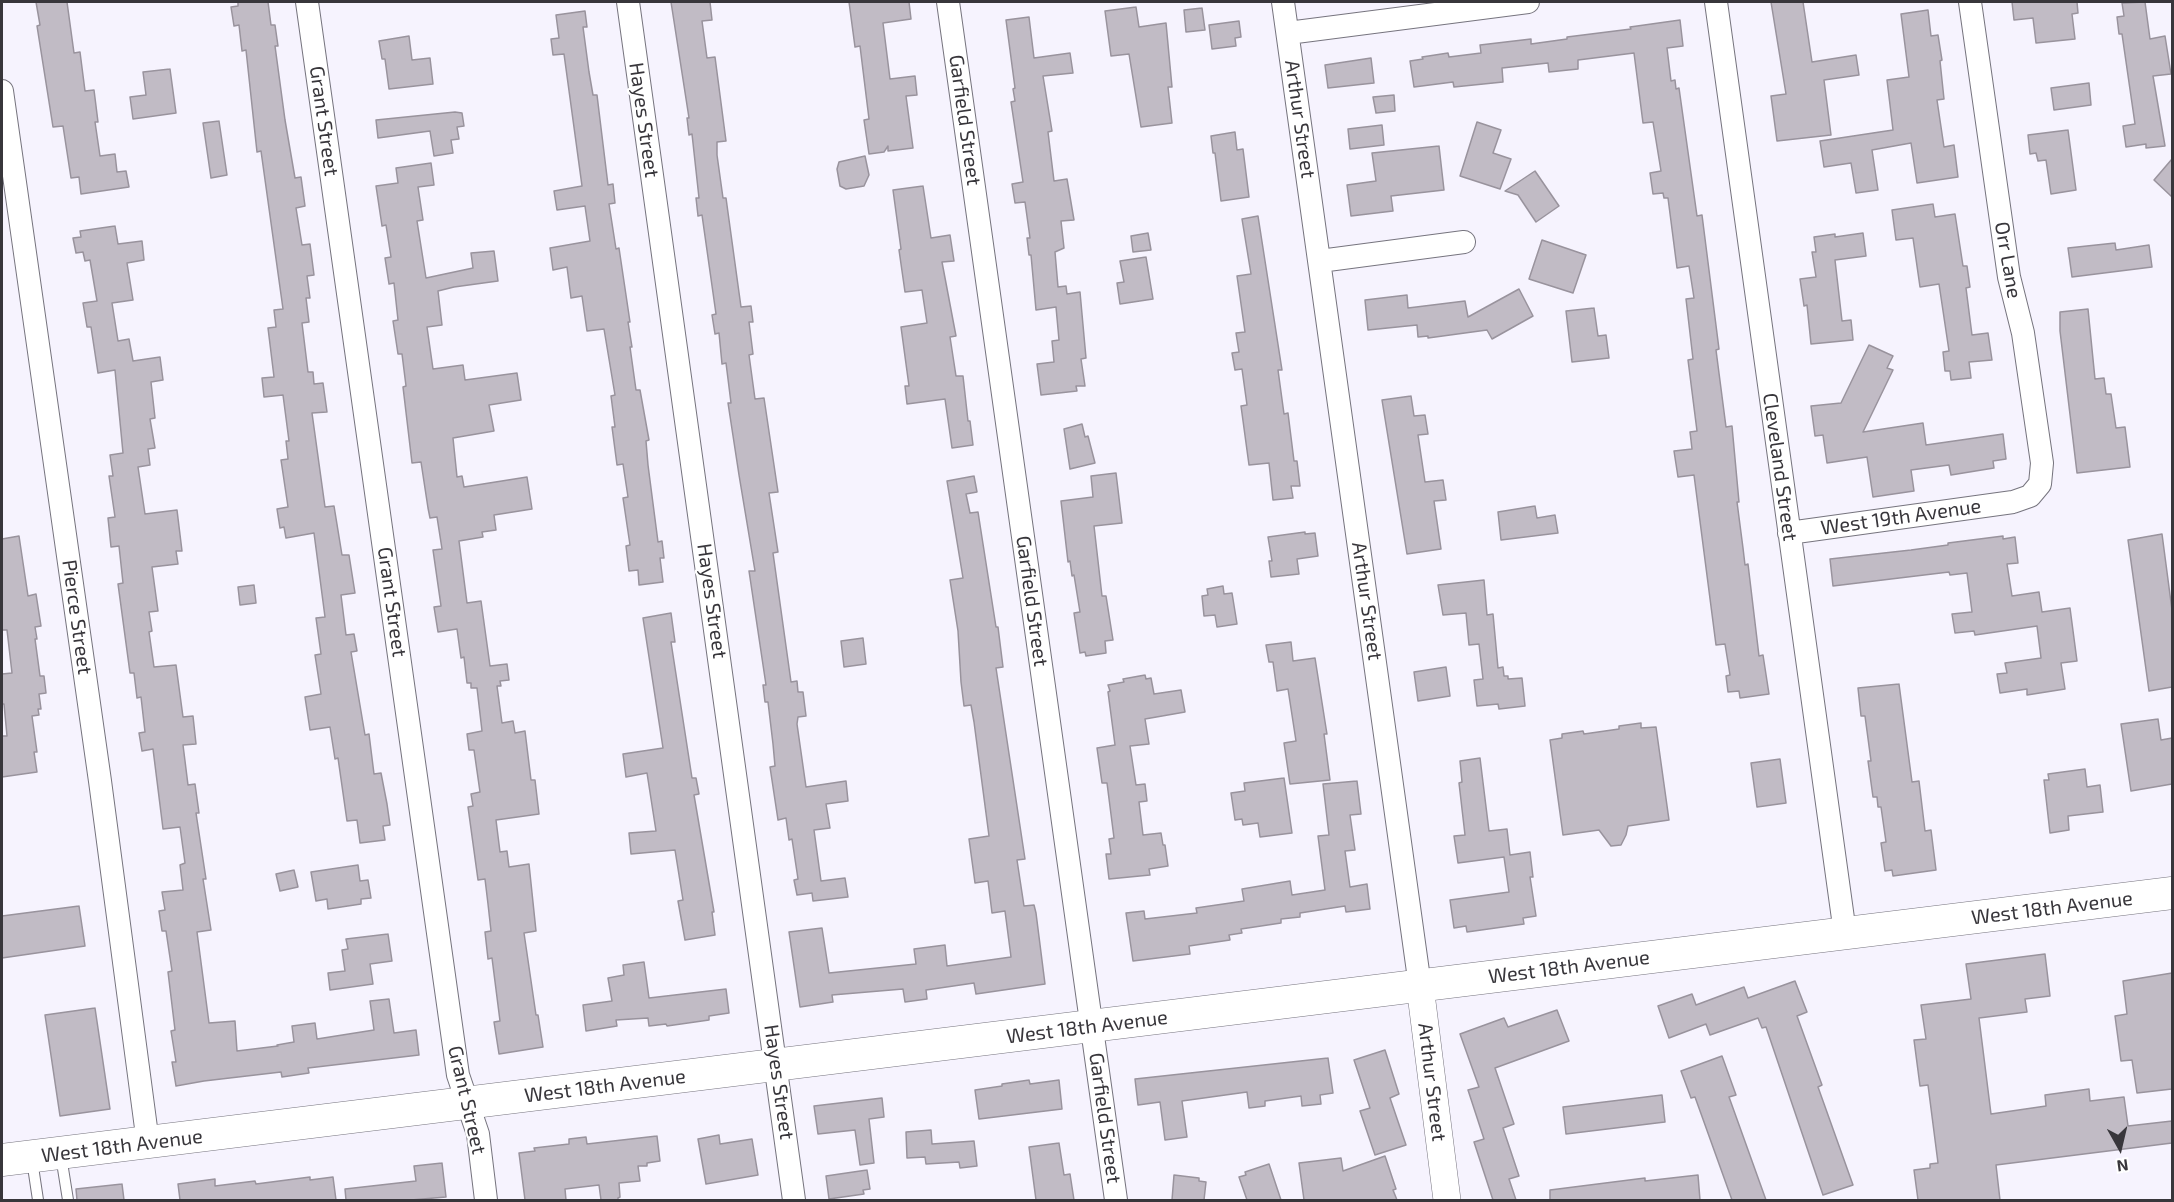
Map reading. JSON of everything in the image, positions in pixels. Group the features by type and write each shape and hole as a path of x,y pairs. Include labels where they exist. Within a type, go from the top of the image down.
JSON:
{"main road":[{"name":"West 18th Avenue","path":"31,1156 2172,893"}],"street":[{"name":"Grant Street","path":"308,2 458,1075 478,1134 486,1200"},
{"name":"Hayes Street","path":"628,2 794,1200"},
{"name":"Garfield Street","path":"948,2 1116,1200"},
{"name":"Arthur Street","path":"1283,2 1420,986 1447,1200"},
{"path":"1288,33 1528,2"},
{"name":"Cleveland Street","path":"1716,2 1845,933"},
{"name":"Orr Lane","path":"1970,2 2009,278 2023,333 2042,464 2042,478 2036,490 2030,496 2013,502"},
{"name":"Pierce Street","path":"2,91 100,781 148,1143"},
{"path":"1320,261 1464,242"},
{"name":"West 19th Avenue","path":"1789,533 2013,502"}],"lane":[{"path":"31,1156 38,1200"},
{"path":"31,1156 68,1200"}],"building":[{"path":"36,2 67,2 74,53 80,52 85,91 94,90 98,122 95,122 100,156 115,154 117,172 126,171 129,187 81,194 79,177 71,178 63,126 53,127 37,26 40,25"},
{"path":"238,2 268,2 271,25 275,25 278,46 275,46 285,120 295,178 301,177 305,206 296,208 302,245 310,244 314,275 307,276 310,298 306,298 309,322 302,323 308,372 313,372 314,384 323,383 327,412 312,413 325,507 334,506 342,555 349,555 355,593 341,595 346,635 354,634 357,651 351,652 365,735 369,734 374,774 381,773 387,804 390,825 383,826 385,840 360,843 357,820 347,821 338,758 335,759 330,727 310,730 305,697 321,694 315,655 321,654 316,618 325,617 314,533 286,538 284,527 280,528 277,509 288,507 281,460 288,459 286,441 289,441 283,395 264,397 262,378 274,377 268,328 276,327 274,310 283,309 261,151 257,152 246,50 242,51 239,25 234,26 231,7 238,6"},
{"path":"671,2 710,2 712,20 702,21 707,58 715,57 726,141 717,142 717,155 723,198 726,198 741,307 751,306 753,322 749,322 753,354 749,355 755,399 764,398 778,492 769,493 778,552 773,553 791,682 797,681 798,692 803,692 806,716 798,717 797,724 806,787 846,781 848,801 826,804 830,828 814,830 821,881 845,878 848,897 813,901 812,893 797,895 794,880 798,879 792,839 789,840 786,818 778,820 770,767 775,766 773,744 768,702 765,702 763,685 766,685 749,571 755,571 728,403 731,403 726,363 722,364 719,333 715,334 712,315 716,314 702,215 698,216 696,198 699,198 692,134 689,135 687,118 689,118"},
{"path":"849,2 909,2 911,19 883,23 890,79 915,76 917,95 906,96 913,148 888,151 888,146 884,152 869,154 864,120 869,119 860,46 855,47"},
{"path":"1771,2 1803,2 1812,62 1856,55 1859,75 1824,80 1831,135 1777,141 1771,96 1786,94"},
{"path":"2012,2 2077,2 2078,13 2072,14 2075,39 2036,43 2033,18 2014,20"},
{"path":"2145,2 2150,39 2165,36 2171,74 2153,76 2165,146 2146,148 2146,144 2126,147 2123,126 2135,124 2122,34 2119,34 2117,17 2124,16 2122,3"},
{"path":"1136,7 1139,27 1166,23 1172,87 1168,87 1172,123 1141,127 1129,54 1111,56 1105,11"},
{"path":"1202,8 1205,30 1186,32 1184,10"},
{"path":"1928,10 1931,36 1938,35 1942,60 1940,61 1944,99 1937,100 1944,147 1954,145 1958,177 1917,183 1911,143 1872,150 1878,190 1856,193 1851,163 1824,167 1820,141 1893,130 1887,80 1909,77 1901,14"},
{"path":"585,11 587,27 583,27 589,72 593,95 597,95 608,185 613,184 615,203 609,204 616,249 619,248 630,322 628,322 632,347 630,347 636,390 640,390 649,440 646,441 648,465 658,542 662,541 664,558 660,558 663,582 639,585 638,570 629,571 626,546 630,545 623,498 628,497 623,464 617,465 611,396 615,395 604,329 587,331 582,296 571,298 567,267 553,270 550,248 590,241 585,206 557,210 554,191 582,186 564,54 553,55 551,39 559,38 556,15"},
{"path":"1029,17 1034,58 1070,53 1073,73 1043,76 1052,131 1048,132 1054,181 1067,179 1074,220 1061,221 1064,248 1055,252 1058,287 1066,286 1067,294 1080,292 1086,358 1081,359 1085,386 1076,386 1077,391 1041,395 1037,364 1054,362 1052,341 1059,340 1056,307 1036,310 1025,202 1015,203 1012,184 1023,182 1011,102 1015,101 1013,89 1015,88 1006,20"},
{"path":"1680,20 1683,46 1667,48 1671,81 1675,80 1676,89 1679,88 1697,216 1702,215 1719,349 1716,350 1726,427 1732,426 1739,502 1737,502 1745,565 1748,564 1759,656 1763,655 1769,694 1740,698 1739,691 1728,692 1726,676 1730,675 1725,644 1716,645 1694,475 1678,477 1674,451 1692,449 1690,432 1697,431 1688,360 1693,359 1686,299 1694,298 1689,266 1677,268 1668,198 1664,198 1663,193 1653,194 1650,173 1661,171 1653,122 1643,123 1634,53 1578,60 1578,69 1549,72 1548,63 1502,68 1503,82 1454,87 1453,82 1414,87 1410,61 1448,53 1449,57 1481,53 1480,45 1531,39 1531,44"},
{"path":"1239,21 1241,37 1235,38 1236,46 1212,49 1209,25"},
{"path":"409,36 412,60 430,58 433,84 389,89 385,59 382,59 379,41"},
{"path":"1371,58 1374,83 1328,88 1325,65"},
{"path":"170,69 176,113 133,119 130,97 146,95 143,72"},
{"path":"2089,83 2091,105 2054,110 2051,88"},
{"path":"1394,95 1395,111 1376,113 1373,97"},
{"path":"462,113 464,126 457,127 459,139 451,140 453,153 434,156 430,131 378,138 376,120"},
{"path":"219,121 227,175 211,178 203,123"},
{"path":"1477,122 1501,130 1493,153 1511,159 1500,189 1460,176"},
{"path":"1382,125 1384,145 1350,149 1348,129"},
{"path":"2068,130 2076,190 2051,194 2046,160 2038,161 2036,153 2030,154 2028,135"},
{"path":"1235,132 1237,150 1243,149 1249,197 1221,201 1211,136"},
{"path":"1439,146 1444,190 1391,196 1393,211 1351,216 1347,185 1376,181 1372,153"},
{"path":"865,156 869,175 864,186 846,189 840,186 837,169 839,162"},
{"path":"2172,159 2172,197 2154,180"},
{"path":"431,163 434,185 418,187 423,220 417,221 426,278 473,268 471,253 494,251 498,281 438,291 442,325 427,327 433,369 463,365 465,380 517,373 521,400 489,405 494,431 453,438 457,477 462,476 464,487 527,477 532,509 494,515 496,530 482,532 483,537 459,541 467,603 481,601 490,666 507,664 509,680 500,681 501,686 497,686 502,723 513,721 515,733 525,731 531,780 535,780 539,814 496,820 500,852 507,851 509,867 529,864 536,931 524,933 543,1047 499,1054 494,1022 500,1021 492,958 488,959 485,932 491,931 485,879 478,880 468,807 473,806 471,794 480,792 474,750 469,750 467,734 482,731 477,688 471,688 471,683 467,683 457,629 438,632 434,607 441,606 433,550 442,549 437,517 430,518 421,462 412,463 403,387 406,386 402,354 398,354 393,321 398,320 394,283 389,284 385,258 391,257 386,225 382,226 376,186 398,183 396,168"},
{"path":"1535,171 1559,206 1536,222 1518,195 1505,191"},
{"path":"923,186 931,238 950,235 954,261 942,262 956,336 950,337 956,376 963,376 973,445 952,448 945,399 907,404 905,386 909,386 901,327 927,323 922,290 905,292 893,190"},
{"path":"1933,204 1935,217 1955,214 1963,266 1967,266 1970,287 1966,288 1972,335 1988,333 1992,360 1969,362 1971,378 1951,380 1950,371 1945,371 1943,352 1949,351 1939,284 1920,287 1913,238 1896,240 1892,210"},
{"path":"1258,216 1282,370 1278,370 1284,414 1288,413 1294,461 1297,461 1300,486 1291,486 1293,498 1273,500 1269,463 1249,465 1241,406 1247,405 1242,369 1235,370 1232,353 1239,352 1236,333 1245,332 1237,276 1251,274 1242,219"},
{"path":"115,226 118,244 142,241 144,260 127,263 133,300 112,303 118,341 129,339 133,361 160,357 163,380 151,382 155,418 150,419 155,448 148,449 150,465 138,467 145,514 177,510 182,551 176,551 178,564 152,567 158,611 149,612 152,631 149,632 154,667 176,665 183,717 193,716 196,744 183,745 188,785 195,784 199,813 196,813 206,879 203,879 211,930 197,932 209,1023 235,1021 237,1051 278,1046 294,1042 292,1026 315,1023 317,1039 374,1030 370,1001 389,999 394,1033 416,1030 419,1055 308,1068 309,1073 282,1077 281,1072 176,1086 172,1062 176,1062 171,1031 175,1030 168,972 172,971 166,931 162,931 159,911 165,910 162,892 183,890 180,865 185,863 180,827 163,829 153,749 142,751 139,733 145,732 141,697 137,698 134,673 130,673 118,584 123,583 119,546 111,547 108,518 115,517 109,476 113,476 110,455 123,453 115,370 98,373 91,327 87,327 83,303 97,301 90,260 85,261 83,252 76,253 73,238 81,237 80,231"},
{"path":"1148,233 1151,250 1133,252 1131,236"},
{"path":"1863,233 1866,256 1835,260 1842,321 1851,320 1853,340 1811,344 1807,305 1804,306 1800,279 1816,277 1812,252 1816,252 1814,237"},
{"path":"1542,240 1586,255 1573,293 1529,279"},
{"path":"2115,243 2116,250 2149,245 2152,267 2072,277 2068,248"},
{"path":"1146,257 1153,299 1120,304 1117,283 1124,282 1120,261"},
{"path":"1519,289 1533,316 1492,339 1487,330 1428,338 1428,336 1418,337 1417,325 1368,330 1365,300 1407,295 1408,308 1465,301 1468,317"},
{"path":"1594,308 1598,336 1606,335 1609,358 1572,362 1566,311"},
{"path":"2088,309 2095,379 2104,378 2106,394 2111,394 2116,428 2125,427 2130,467 2077,473 2060,331 2060,312"},
{"path":"1869,345 1893,356 1887,368 1893,370 1863,432 1923,423 1926,445 2003,434 2006,459 1993,461 1994,468 1951,475 1949,465 1911,470 1914,491 1873,497 1867,457 1827,463 1823,435 1815,436 1811,406 1841,403"},
{"path":"1411,396 1414,416 1425,415 1428,434 1418,435 1425,482 1443,480 1446,500 1434,501 1441,549 1407,554 1382,400"},
{"path":"1082,424 1085,437 1088,436 1095,463 1070,469 1064,429"},
{"path":"1116,473 1122,523 1094,526 1102,596 1106,596 1113,640 1105,641 1106,653 1086,656 1085,652 1080,653 1074,613 1080,612 1074,575 1072,576 1070,561 1068,562 1061,501 1093,497 1091,476"},
{"path":"974,476 977,492 966,494 970,513 978,512 996,627 998,627 1003,667 996,668 1025,859 1017,860 1024,906 1034,905 1036,913 1045,984 976,994 974,983 926,990 927,999 905,1002 903,989 832,995 833,1002 800,1007 789,932 822,928 829,973 916,964 914,949 945,945 947,966 1011,957 1005,911 992,913 988,881 975,883 969,839 989,836 971,705 964,706 961,682 958,631 950,580 963,578 947,481"},
{"path":"1535,506 1537,518 1555,515 1558,533 1501,540 1498,512"},
{"path":"1305,532 1305,534 1315,533 1318,556 1297,559 1299,574 1271,577 1269,561 1272,561 1268,537"},
{"path":"2162,534 2172,610 2172,687 2149,691 2128,540"},
{"path":"19,536 28,596 36,594 41,626 35,627 37,639 35,639 40,676 44,676 46,693 39,694 41,709 38,709 39,715 32,716 37,772 2,777 2,736 7,736 4,704 2,704 2,674 12,673 7,630 2,630 2,539"},
{"path":"2003,536 2003,539 2015,537 2018,563 2007,564 2012,596 2039,592 2042,612 2070,608 2077,661 2061,663 2065,689 2027,695 2027,689 2000,693 1997,674 2007,673 2005,663 2041,658 2037,626 1975,635 1974,631 1955,633 1952,614 1972,612 1967,573 1950,575 1949,572 1833,586 1830,559"},
{"path":"1484,580 1487,615 1493,614 1498,668 1503,667 1504,676 1508,676 1508,679 1522,678 1525,706 1499,709 1498,704 1477,706 1474,680 1483,679 1479,644 1469,645 1466,613 1443,615 1438,585"},
{"path":"254,585 256,603 240,605 238,587"},
{"path":"1223,586 1224,594 1232,593 1237,624 1217,627 1215,615 1204,616 1202,596 1208,595 1207,589"},
{"path":"671,613 675,642 671,642 692,778 696,778 699,794 694,795 714,912 712,912 715,935 685,940 678,901 683,900 675,850 631,854 629,833 656,831 647,773 626,777 623,754 663,748 643,618"},
{"path":"863,638 866,664 844,667 841,641"},
{"path":"1291,642 1293,661 1315,658 1327,734 1324,734 1330,780 1290,784 1284,743 1296,741 1288,689 1277,691 1273,662 1269,662 1266,645"},
{"path":"1446,667 1450,696 1418,701 1414,672"},
{"path":"1145,675 1146,679 1151,678 1154,694 1181,690 1185,712 1145,719 1149,744 1130,746 1136,785 1145,784 1147,801 1139,802 1143,835 1161,833 1168,866 1149,869 1150,875 1109,879 1106,854 1111,854 1109,839 1114,838 1107,783 1102,783 1097,748 1115,745 1108,685 1124,682 1123,679"},
{"path":"1899,684 1912,782 1919,781 1925,831 1931,830 1936,870 1893,876 1892,870 1885,871 1881,843 1886,842 1881,807 1878,807 1877,797 1873,797 1865,716 1861,716 1858,688"},
{"path":"2158,719 2161,740 2172,738 2172,784 2131,791 2121,724"},
{"path":"1641,723 1641,728 1656,727 1669,820 1628,826 1621,845 1611,846 1599,830 1563,835 1550,740 1562,738 1562,734 1583,731 1584,734"},
{"path":"1480,758 1489,831 1507,829 1510,855 1530,852 1533,877 1530,877 1536,916 1523,918 1524,924 1467,932 1466,926 1454,928 1450,900 1509,892 1504,857 1458,863 1454,836 1465,835 1459,783 1462,782 1460,761"},
{"path":"1780,759 1786,803 1757,807 1751,763"},
{"path":"2085,769 2087,787 2100,785 2103,812 2068,816 2069,830 2050,833 2044,780 2049,780 2048,774"},
{"path":"1284,778 1292,833 1260,837 1258,823 1243,825 1242,819 1235,820 1231,793 1245,791 1244,783"},
{"path":"1357,781 1361,814 1350,815 1355,850 1345,851 1350,887 1367,884 1370,909 1346,912 1345,906 1300,913 1300,917 1281,919 1281,923 1241,929 1242,933 1229,935 1230,940 1189,946 1190,954 1133,961 1126,913 1144,911 1145,919 1197,913 1196,908 1244,901 1242,889 1290,881 1292,895 1325,890 1318,836 1329,835 1323,784"},
{"path":"358,865 360,881 368,880 371,898 361,899 361,904 328,909 327,899 316,901 311,872"},
{"path":"294,870 298,887 280,891 276,874"},
{"path":"79,906 85,946 2,958 2,916"},
{"path":"388,934 392,961 370,964 373,984 330,990 328,973 345,971 342,950 348,949 346,939"},
{"path":"2045,954 2050,996 2025,999 2027,1012 1979,1018 1991,1114 2046,1106 2045,1095 2089,1089 2090,1101 2124,1097 2128,1126 2172,1121 2172,1143 1996,1165 2000,1200 1918,1200 1914,1170 1930,1168 1930,1164 1938,1163 1928,1085 1920,1086 1914,1040 1926,1039 1921,1005 1971,999 1966,964"},
{"path":"644,962 649,998 726,989 729,1013 709,1016 709,1020 667,1026 666,1024 649,1026 648,1018 616,1020 617,1026 586,1031 583,1005 612,1001 608,978 624,975 623,965"},
{"path":"2172,973 2172,1089 2137,1093 2132,1060 2121,1061 2115,1016 2127,1014 2123,981"},
{"path":"1795,981 1807,1012 1797,1016 1822,1085 1818,1087 1853,1185 1823,1195 1766,1027 1762,1028 1758,1018 1710,1035 1706,1024 1669,1038 1658,1006 1692,994 1696,1005 1744,987 1748,998"},
{"path":"95,1008 110,1109 60,1116 45,1015"},
{"path":"1557,1010 1569,1041 1495,1068 1514,1124 1503,1128 1519,1176 1509,1179 1516,1200 1493,1200 1474,1142 1484,1139 1468,1090 1479,1087 1460,1034 1504,1018 1508,1027"},
{"path":"1385,1050 1399,1094 1390,1098 1406,1145 1375,1155 1360,1111 1370,1108 1354,1060"},
{"path":"1722,1056 1736,1095 1729,1097 1766,1200 1732,1200 1695,1097 1691,1098 1681,1071"},
{"path":"1328,1058 1333,1093 1320,1095 1321,1104 1302,1106 1301,1096 1265,1101 1265,1106 1249,1108 1247,1092 1182,1101 1187,1137 1165,1140 1160,1102 1138,1105 1135,1079"},
{"path":"1029,1080 1030,1084 1059,1080 1062,1109 979,1119 975,1090"},
{"path":"1662,1095 1665,1122 1566,1134 1563,1107"},
{"path":"882,1098 884,1117 869,1119 874,1163 860,1165 855,1130 818,1134 814,1106"},
{"path":"931,1130 932,1144 974,1141 977,1166 960,1168 959,1162 926,1164 925,1157 907,1158 906,1132"},
{"path":"719,1135 720,1144 752,1139 758,1175 706,1184 698,1139"},
{"path":"657,1136 660,1161 647,1163 647,1166 638,1166 640,1181 619,1183 620,1197 618,1200 601,1200 599,1185 565,1189 566,1200 525,1200 519,1153 535,1151 534,1148 569,1144 569,1139 586,1137 587,1144"},
{"path":"1059,1143 1064,1175 1070,1174 1074,1200 1036,1200 1029,1147"},
{"path":"1385,1156 1396,1189 1393,1190 1397,1200 1304,1200 1299,1163 1341,1158 1343,1171"},
{"path":"442,1163 446,1197 411,1200 346,1200 345,1189 416,1181 414,1166"},
{"path":"1269,1164 1281,1200 1247,1200 1239,1177 1246,1175 1245,1172"},
{"path":"867,1170 870,1189 863,1190 864,1194 829,1199 826,1176"},
{"path":"1174,1175 1199,1178 1199,1181 1206,1182 1204,1200 1172,1200"},
{"path":"1698,1175 1700,1200 1550,1200 1550,1190 1645,1178 1645,1181"},
{"path":"310,1177 310,1180 333,1177 336,1200 180,1200 178,1184 215,1179 215,1186 255,1181 256,1184"},
{"path":"122,1184 124,1200 77,1200 76,1189"}]}
